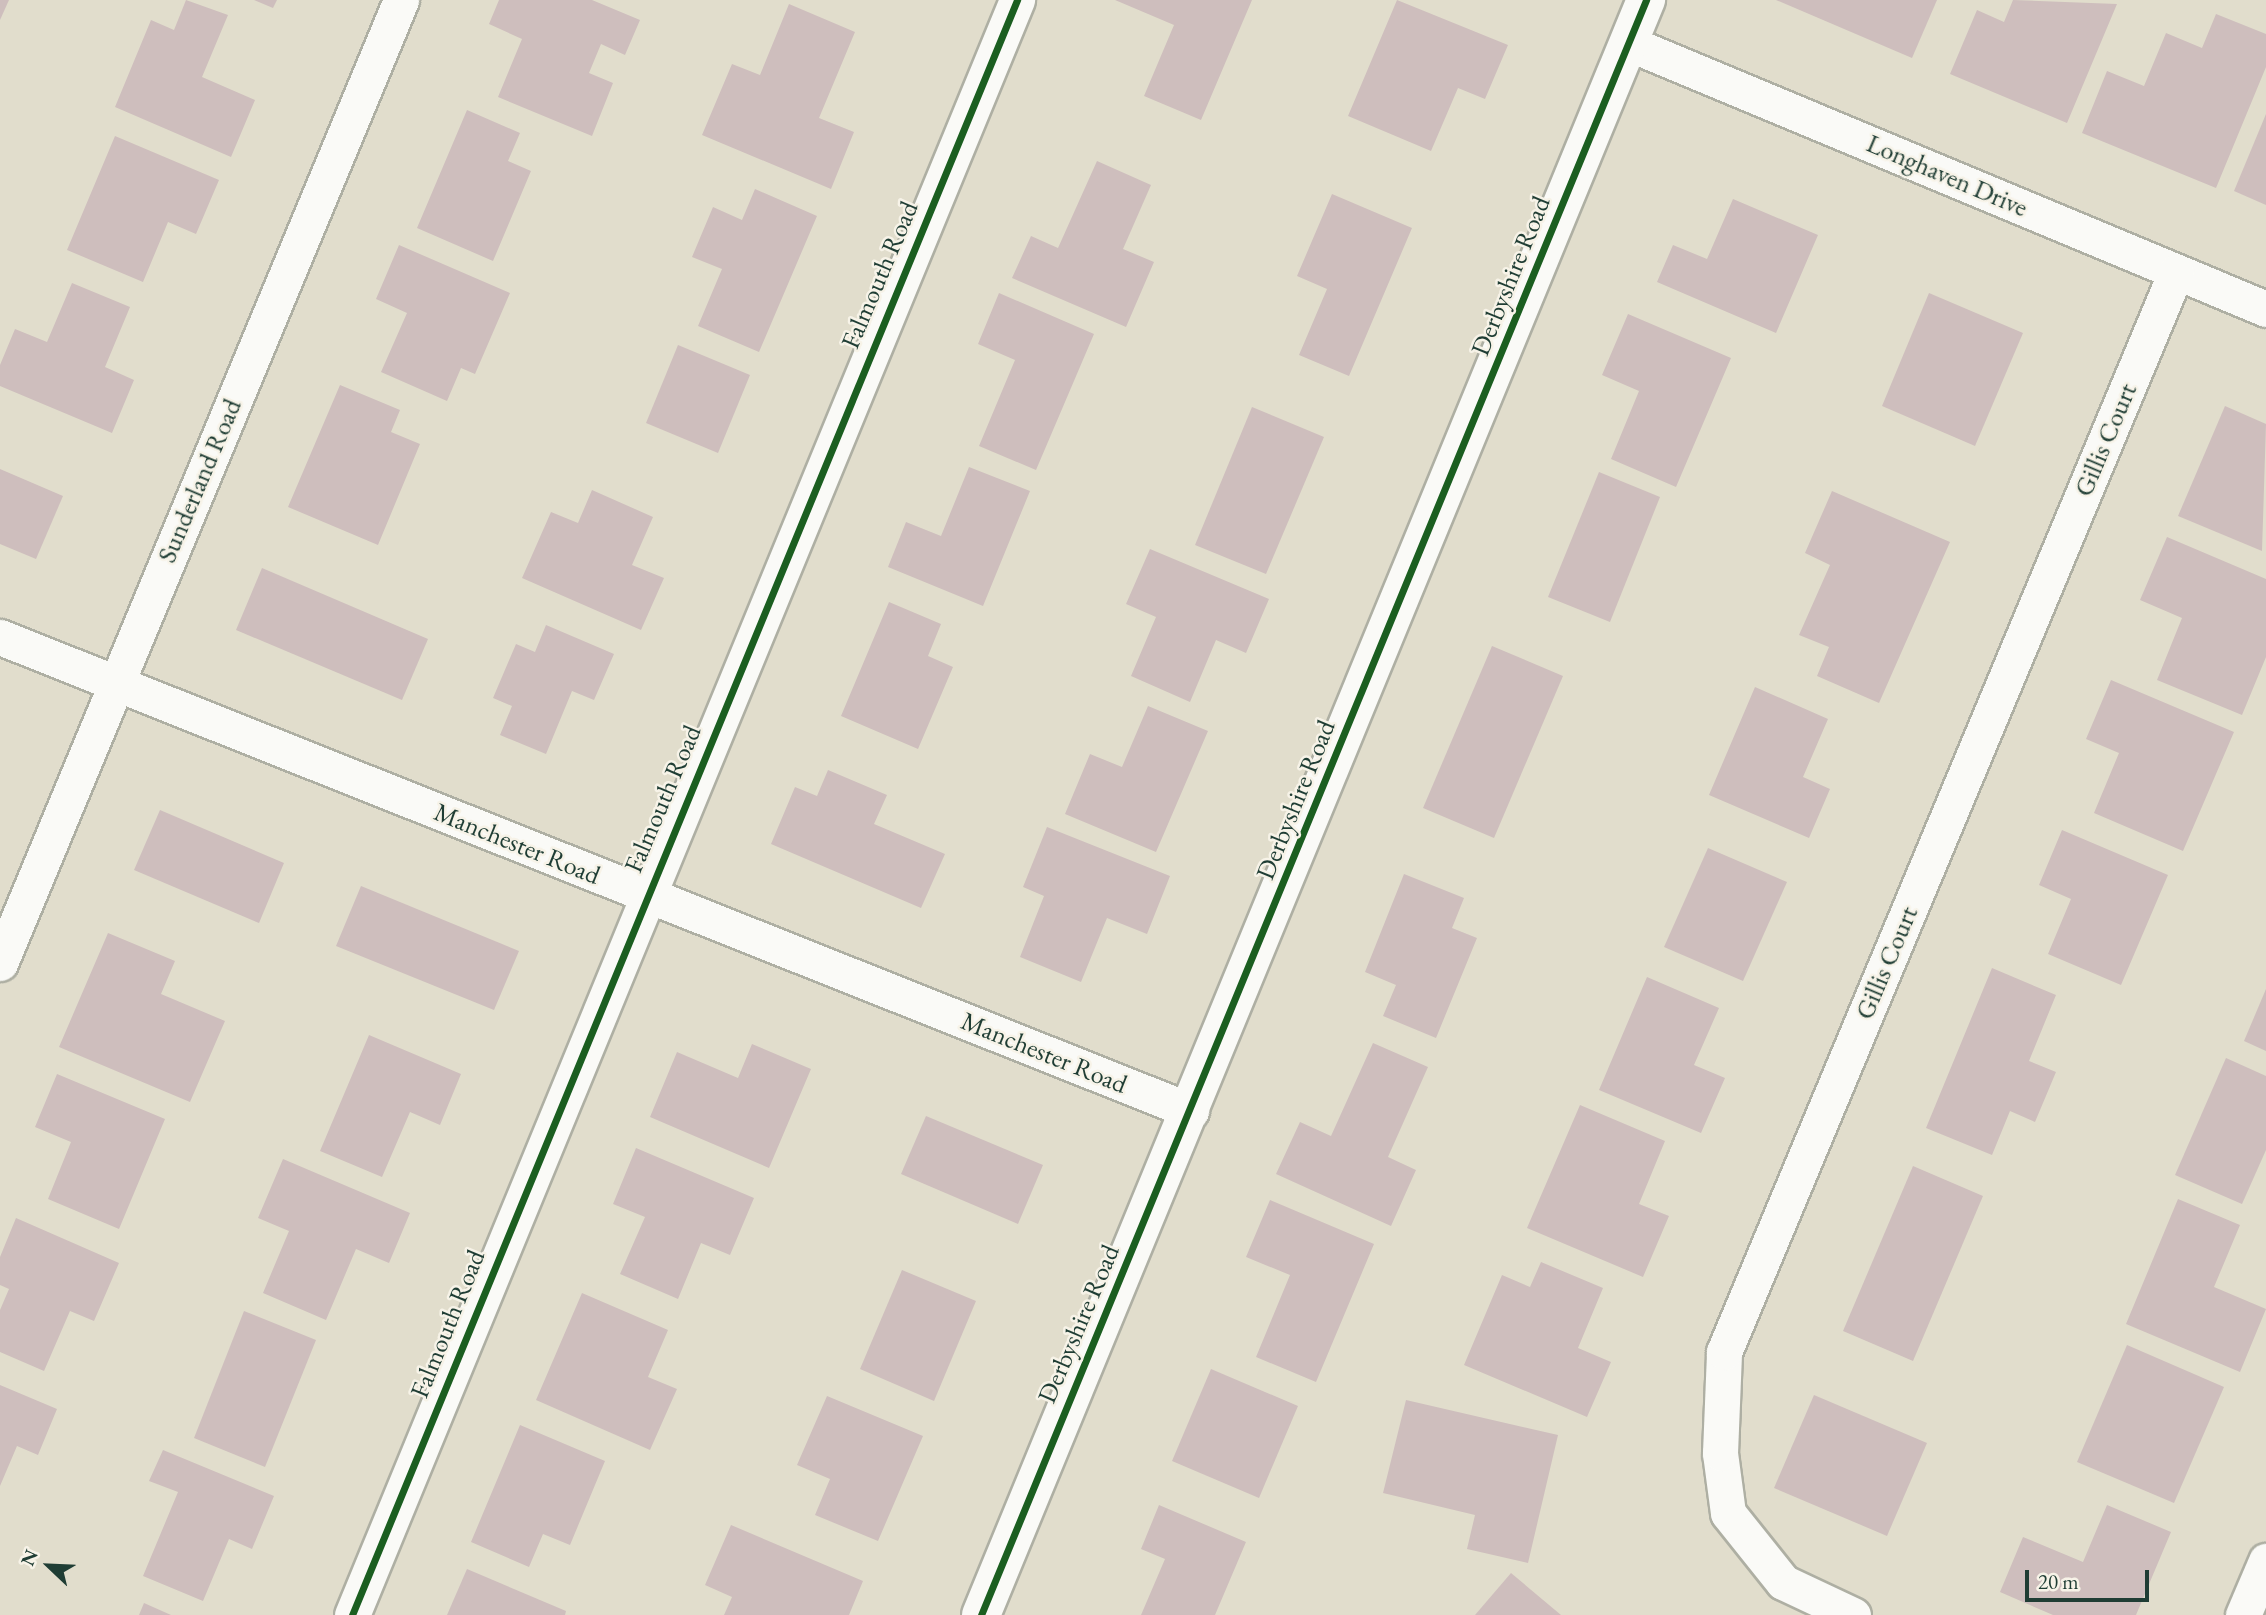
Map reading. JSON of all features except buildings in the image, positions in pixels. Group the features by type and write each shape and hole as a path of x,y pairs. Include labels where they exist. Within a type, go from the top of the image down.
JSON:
{"street":[{"name":"Sunderland Road","path":"0,963 401,0"},
{"name":"Falmouth Road","path":"352,1615 646,895 1017,0"},
{"name":"Derbyshire Road","path":"981,1615 1191,1111 1646,0"},
{"name":"Longhaven Drive","path":"1628,43 2266,309"},
{"name":"Gillis Court","path":"1853,1615 1783,1582 1728,1513 1720,1453 1724,1352 2176,272"},
{"name":"Manchester Road","path":"0,637 1191,1111"},
{"path":"2243,1615 2266,1561"}],"cycle path":[{"path":"352,1615 1017,0"},
{"path":"981,1615 1646,0"}]}
